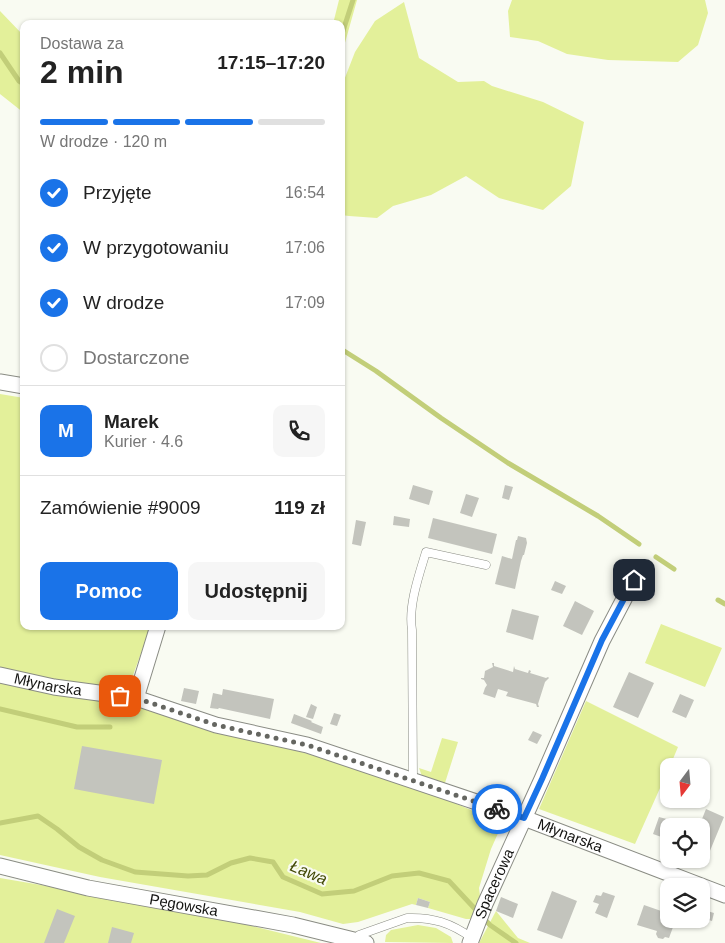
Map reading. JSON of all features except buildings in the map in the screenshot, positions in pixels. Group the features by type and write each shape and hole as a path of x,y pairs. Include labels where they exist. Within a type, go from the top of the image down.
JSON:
{"street":[{"path":"0,382 20,385"},
{"name":"Spacerowa","path":"473,936 485,904 602,640 634,580"},
{"path":"136,698 157,630"},
{"name":"Młynarska","path":"0,675 54,687 136,698 216,725 307,745 524,818 725,895"},
{"name":"Pęgowska","path":"0,866 88,888 293,925 361,942"}],"lane":[{"path":"412,781 412,630 410,621 417,581 426,552 486,565"},
{"path":"361,942 358,935 407,918 421,917 457,928 473,936"}],"green space":[{"path":"339,0 357,0 345,43 345,20 334,20"},
{"path":"512,0 705,0 708,13 698,45 678,62 608,60 567,54 538,41 510,37 508,11"},
{"path":"404,2 419,58 458,82 484,81 492,86 543,102 584,122 571,186 543,210 499,198 466,176 431,195 393,206 377,218 345,215 345,78 355,52 375,21"},
{"path":"0,11 20,32 20,110 0,94"},
{"path":"0,394 20,397 20,630 150,630 128,689 77,686 0,668"},
{"path":"661,624 722,648 705,687 645,663"},
{"path":"0,681 140,705 383,777 450,801 492,819 499,831 491,849 479,888 480,896 477,911 472,919 466,919 428,908 430,902 418,898 416,905 412,904 358,922 343,924 300,912 100,877 0,855"},
{"path":"586,701 678,747 673,758 660,758 660,788 635,844 539,809"},
{"path":"442,738 458,742 444,786 423,779 419,768 431,772"},
{"path":"0,878 182,909 321,943 0,943"},
{"path":"496,911 518,938 530,943 479,943"},
{"path":"418,925 436,928 451,937 453,943 385,942 386,935 391,930"}],"waterway":[{"path":"345,25 353,0"},
{"path":"0,53 20,82"},
{"path":"345,352 508,463 598,516 639,544"},
{"path":"656,557 674,569"},
{"path":"718,600 725,604"},
{"path":"0,709 77,727 110,727"},
{"name":"Ława","path":"0,823 38,816 79,847 102,860 135,872 188,876 207,875 231,863 250,858 273,862 283,877 322,894 354,891 392,876 419,873 449,881 490,925 516,943"}],"way so far":[{"path":"120,696 136,698 216,725 307,745 497,809"}],"route":[{"path":"497,809 524,818 602,640 634,580"}]}
